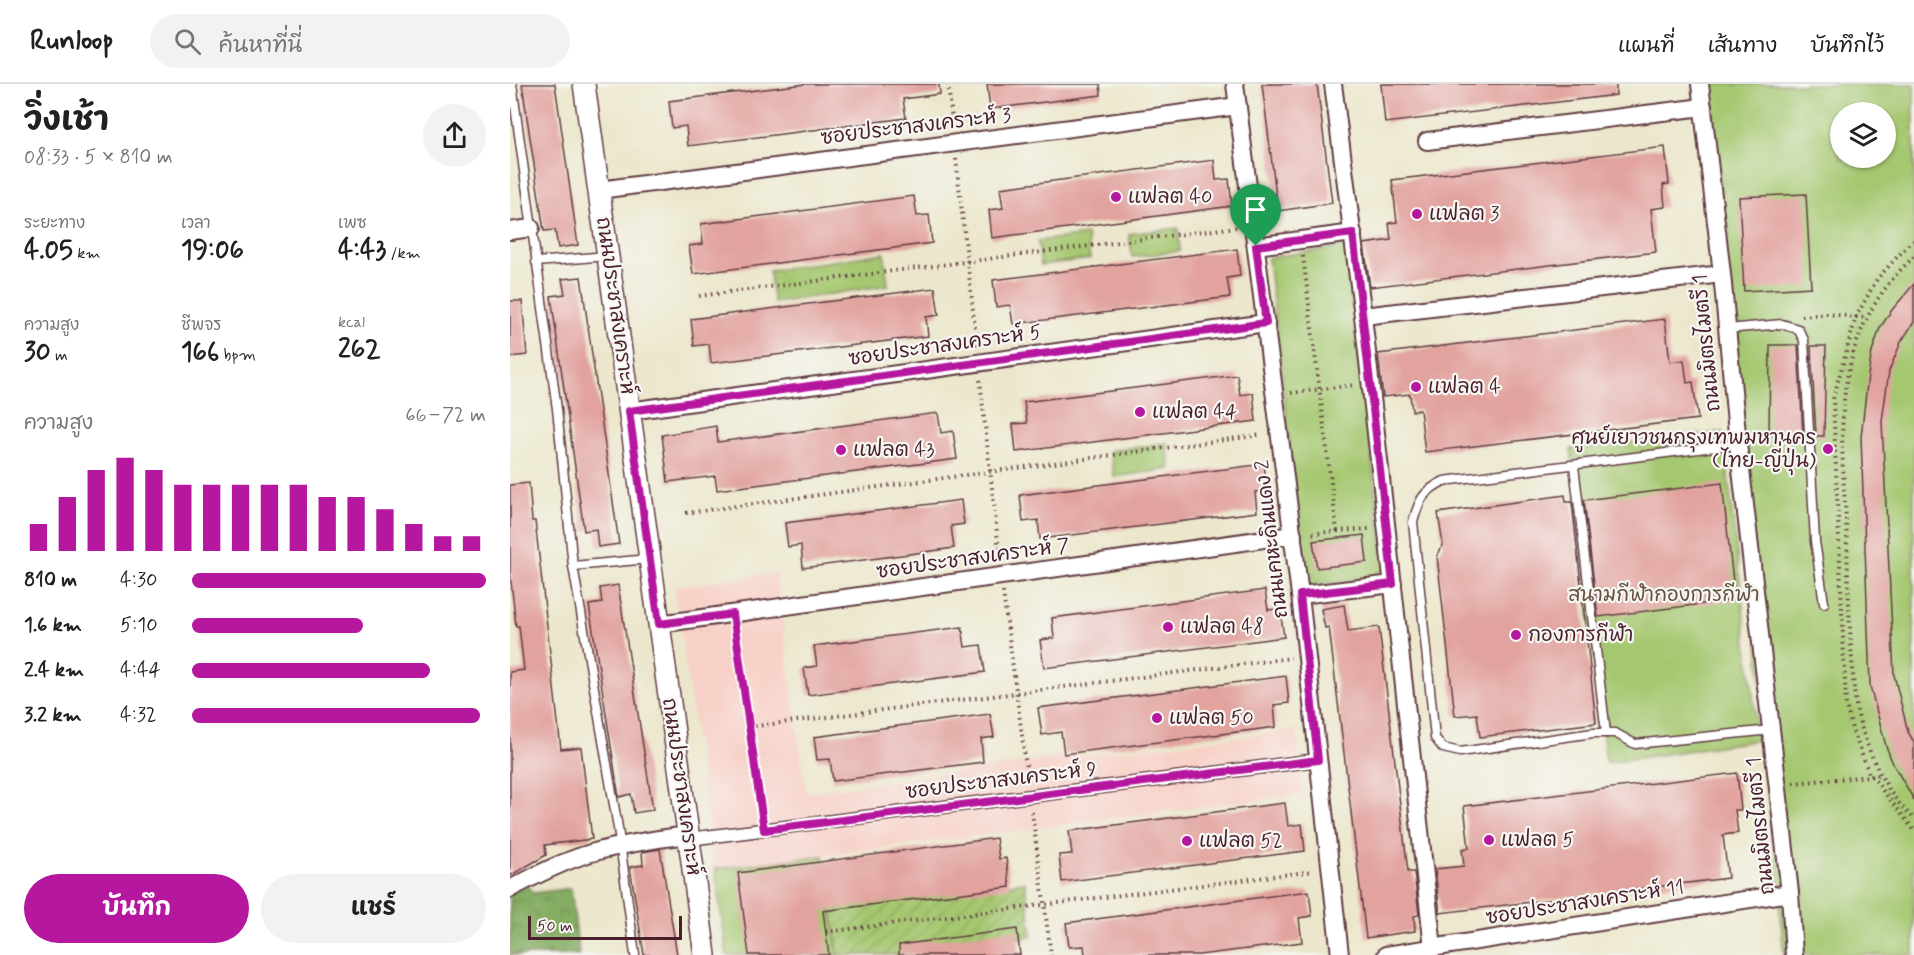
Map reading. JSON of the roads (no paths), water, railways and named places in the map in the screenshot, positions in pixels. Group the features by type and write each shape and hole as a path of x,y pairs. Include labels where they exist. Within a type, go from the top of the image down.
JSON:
{"street":[{"name":"ถนนประชาสงเคราะห์","path":"584,84 705,955"},
{"name":"ถนนเคหะดินแดง 2","path":"1235,84 1293,535 1340,955"},
{"path":"1334,84 1363,316 1434,951"},
{"name":"ถนนมิตรไมตรี 1","path":"1700,84 1722,274 1738,444 1790,893 1794,955"},
{"name":"ซอยประชาสงเคราะห์ 3","path":"599,190 1238,106"},
{"path":"1427,141 1702,107"},
{"path":"510,231 531,228"},
{"path":"1256,246 1353,233"},
{"path":"1363,316 1722,274"},
{"name":"ซอยประชาสงเคราะห์ 5","path":"629,411 1266,323"},
{"name":"ซอยประชาสงเคราะห์ 7","path":"659,624 1293,535"},
{"path":"1300,595 1393,584"},
{"name":"ซอยประชาสงเคราะห์ 9","path":"688,837 764,830 1318,760"},
{"path":"510,889 547,870 590,853 620,846 688,837"},
{"name":"ซอยประชาสงเคราะห์ 11","path":"1386,955 1434,951 1790,893"}],"lane":[{"path":"512,84 557,409 573,566 620,846 635,955"},
{"path":"536,262 608,256"},
{"path":"1727,329 1782,324 1798,329 1804,340 1815,542 1824,603"},
{"path":"1738,444 1444,482 1431,487 1418,502 1413,522 1435,738 1443,748 1460,752 1593,733 1615,733 1635,744 1771,730"},
{"path":"1574,466 1606,733"},
{"path":"573,566 650,559"}],"place":[{"name":"แฟลต 40","path":"1116,197"},
{"name":"แฟลต 3","path":"1417,214"},
{"name":"แฟลต 4","path":"1416,387"},
{"name":"แฟลต 44","path":"1140,412"},
{"name":"ศูนย์เยาวชนกรุงเทพมหานคร (ไทย-ญี่ปุ่น)","path":"1828,449"},
{"name":"แฟลต 43","path":"841,450"},
{"name":"แฟลต 48","path":"1168,627"},
{"name":"กองการกีฬา","path":"1516,635"},
{"name":"แฟลต 50","path":"1157,718"},
{"name":"แฟลต 5","path":"1489,840"},
{"name":"แฟลต 52","path":"1187,841"}],"park label":[{"name":"สนามกีฬากองการกีฬา","path":"1664,595"}]}
